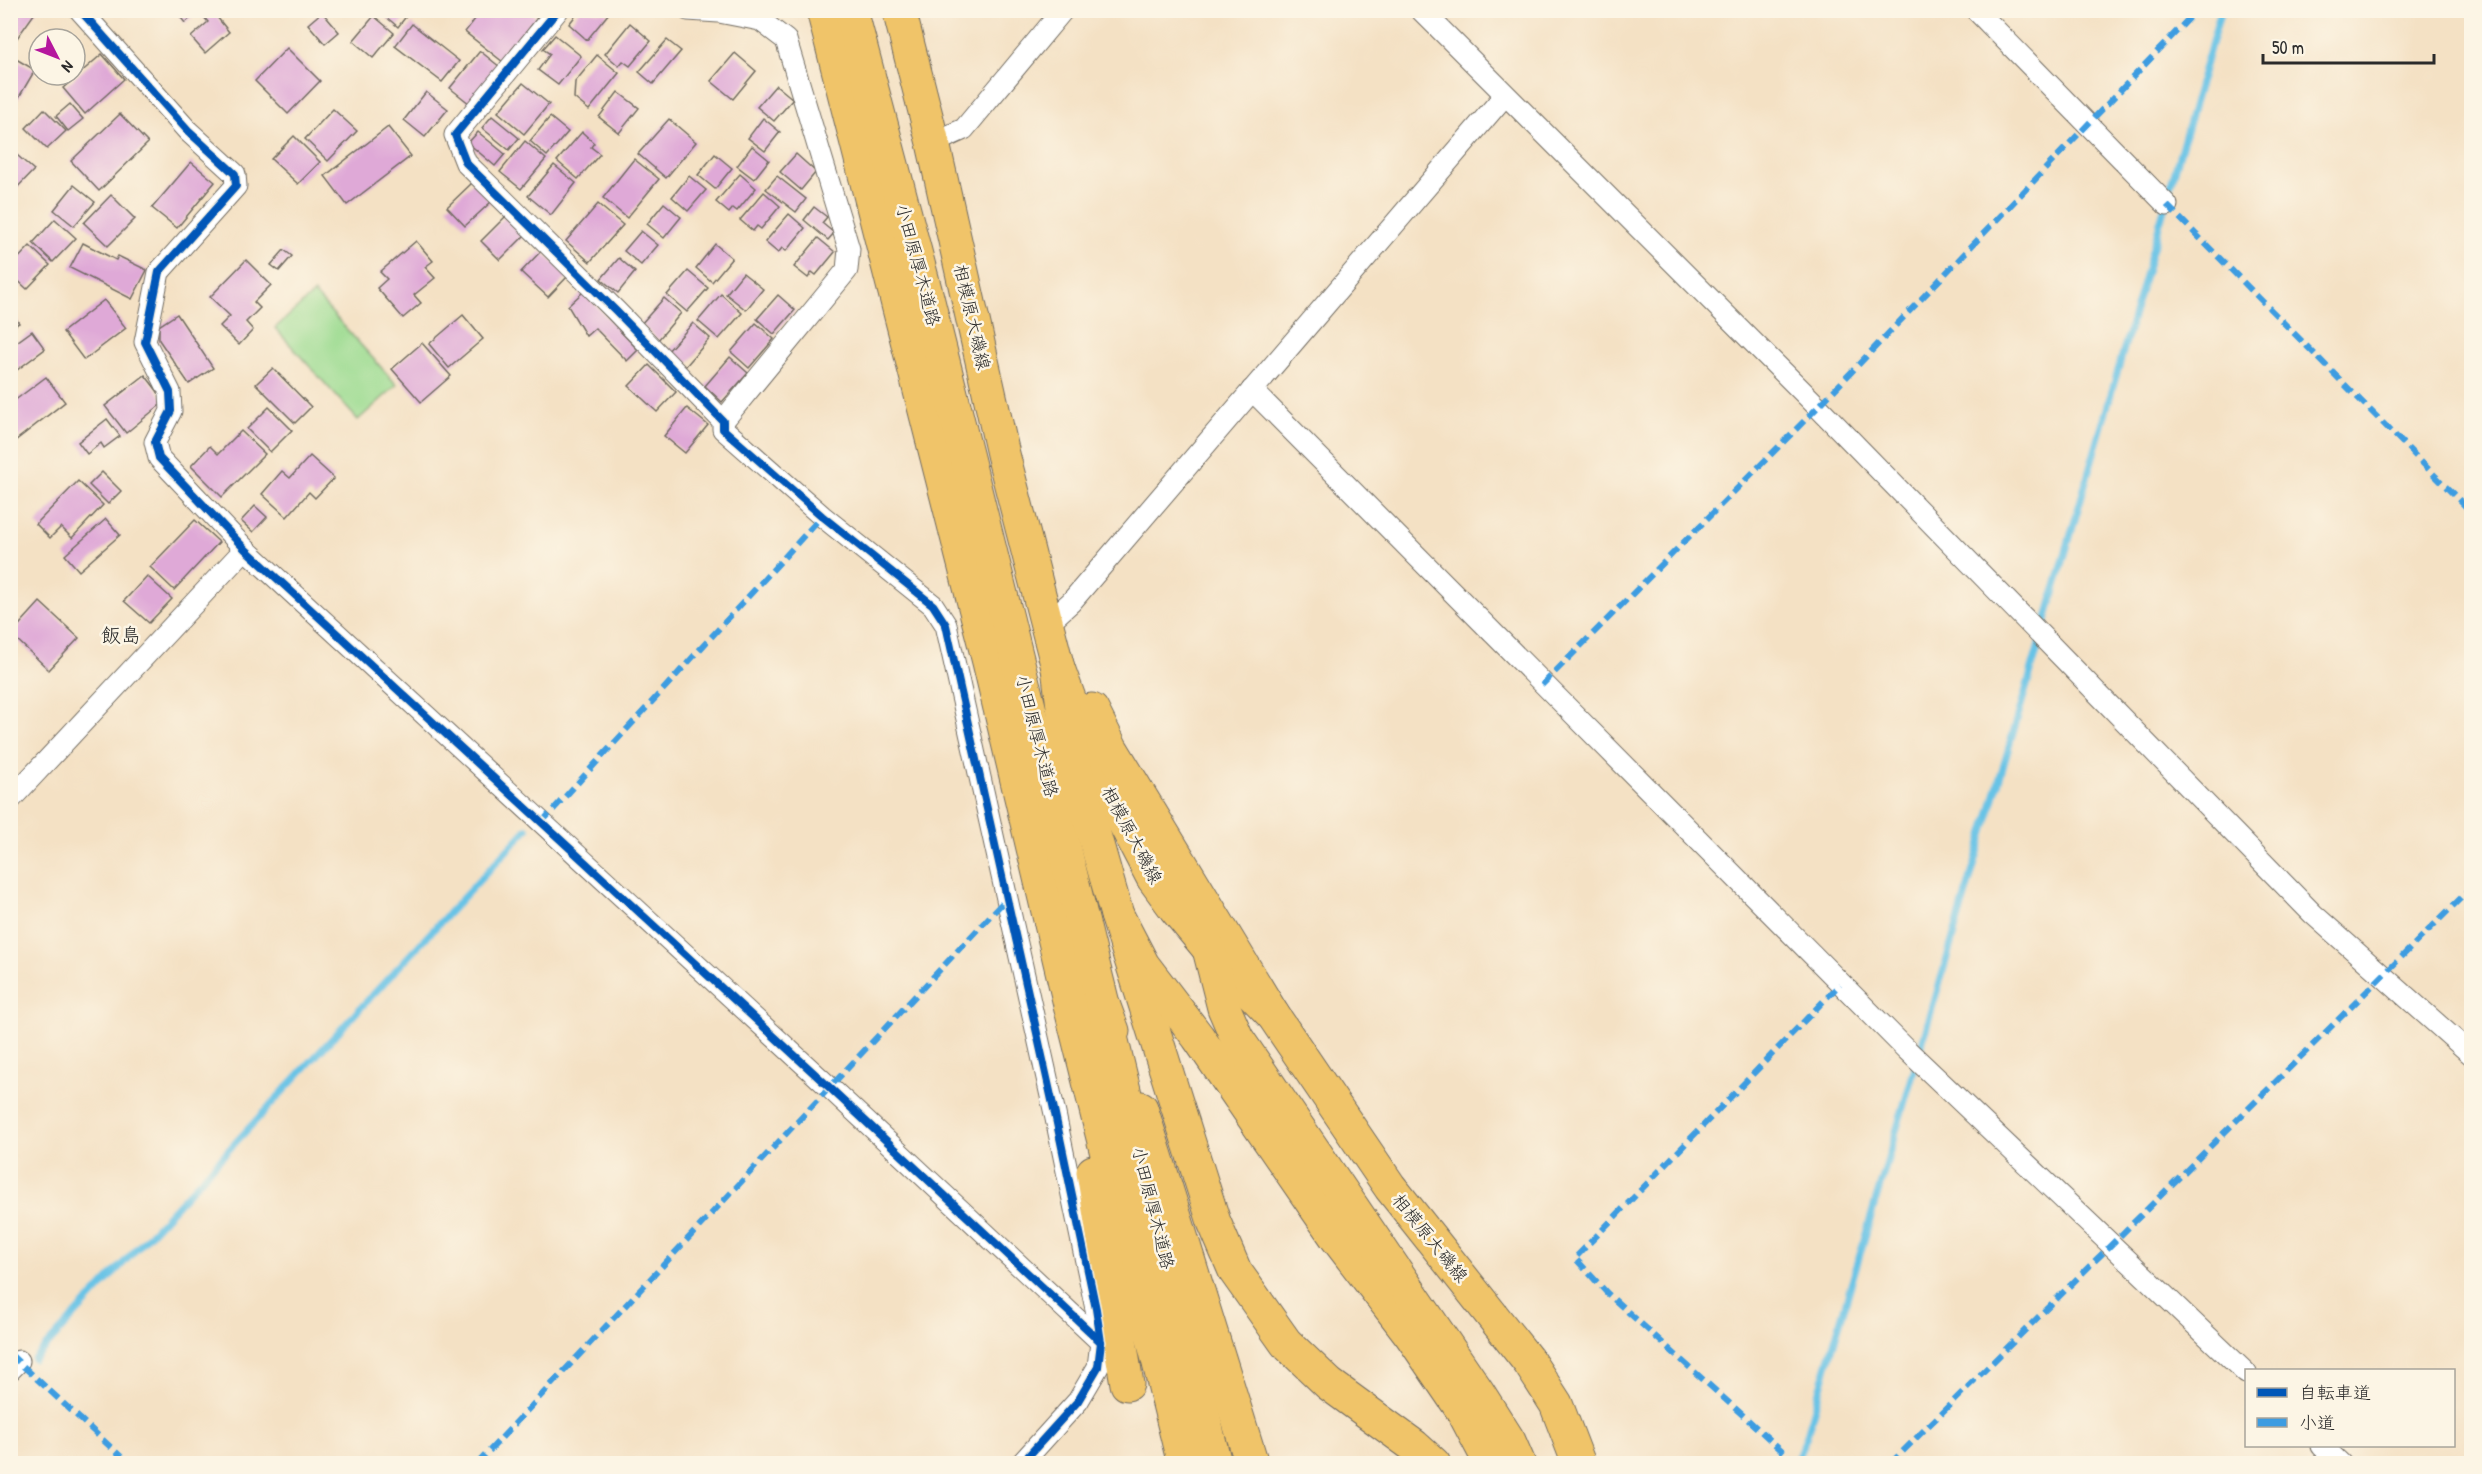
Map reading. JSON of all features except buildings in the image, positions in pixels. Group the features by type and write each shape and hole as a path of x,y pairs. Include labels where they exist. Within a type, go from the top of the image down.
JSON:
{"main road":[{"name":"小田原厚木道路","path":"823,10 972,593 1215,1464"},
{"name":"小田原厚木道路","path":"851,10 927,297 1088,1009 1184,1464"},
{"name":"相模原大磯線","path":"899,10 933,143 1003,454 1058,668 1092,759 1153,878 1209,948 1273,1015"},
{"name":"相模原大磯線","path":"1048,623 1111,748 1273,1015 1390,1187 1529,1362 1556,1404 1579,1464"},
{"path":"1058,668 1065,722 1076,771 1118,915 1214,1222 1235,1271 1286,1343 1329,1384 1414,1446 1434,1464"},
{"path":"1111,748 1137,810 1201,918 1224,1008 1237,1038 1478,1392 1520,1464"},
{"path":"1118,915 1143,965 1198,1036 1336,1237 1411,1335 1463,1411 1491,1464"},
{"path":"1088,1009 1088,1143 1126,1383"},
{"path":"1088,1009 1165,1180 1252,1464"}],"street":[{"path":"80,10 188,131 235,174 236,186 159,272 145,342 170,392 171,411 155,442 159,458 245,549 829,1087 1101,1342"},
{"path":"688,10 718,12 760,20 786,40 849,249 847,270 723,421 723,429 822,516 933,605 946,625 1055,1114 1096,1308 1101,1342 1098,1367 1078,1401 1021,1464"},
{"path":"933,143 964,129 1063,10"},
{"path":"1421,10 1818,407 2313,914 2472,1055"},
{"path":"1976,10 2163,201"},
{"path":"548,14 455,135 466,163 616,311 723,421"},
{"path":"1048,623 1071,602 1505,95"},
{"path":"1252,390 1907,1050 2245,1371"},
{"path":"10,800 245,549"},
{"path":"2323,1447 2341,1464"}],"green space":[{"path":"314,293 397,385 358,420 275,328"}],"waterway":[{"path":"1795,1464 1806,1438 2048,614 2221,10"},
{"path":"34,1359 527,829"}],"marked path":[{"path":"1542,685 1818,407 2197,10"},
{"path":"2167,205 2472,513"},
{"path":"541,823 822,516"},
{"path":"1890,1464 2472,887"},
{"path":"477,1464 1007,898"},
{"path":"1797,1464 1607,1293 1575,1258 1840,984"},
{"path":"10,1354 129,1464"}],"cycle path":[{"path":"80,10 188,131 235,174 236,186 159,272 145,342 170,392 171,411 155,442 159,458 245,549 829,1087 1101,1342"},
{"path":"558,10 455,135 466,163 616,311 723,421 723,429 822,516 933,605 946,625 1055,1114 1101,1342 1098,1367 1078,1401 1021,1464"}],"district":[{"name":"飯島","path":"121,635"}]}
